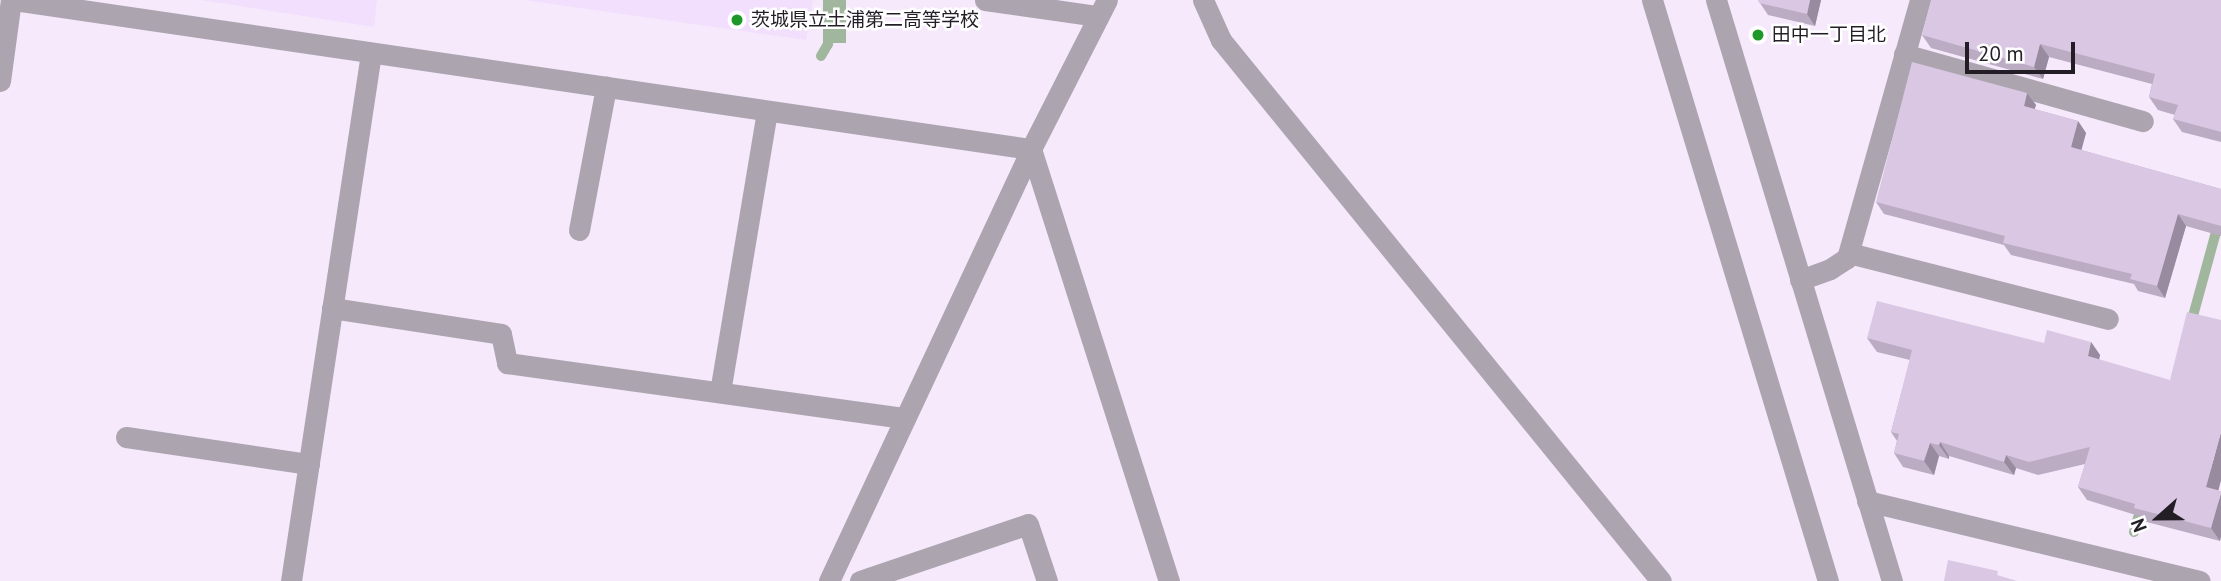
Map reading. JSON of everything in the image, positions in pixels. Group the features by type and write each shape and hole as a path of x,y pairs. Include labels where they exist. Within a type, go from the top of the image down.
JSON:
{"street":[{"path":"0,81 13,0 1031,149"},
{"path":"829,581 1031,149 1102,8 985,0"},
{"path":"1203,0 1221,40 1661,581"},
{"path":"1652,0 1828,581"},
{"path":"1716,0 1892,581"},
{"path":"1800,280 1830,269 1847,258 1920,0"},
{"path":"291,581 371,52"},
{"path":"1904,54 2143,121"},
{"path":"579,230 606,87"},
{"path":"720,393 767,111"},
{"path":"1031,149 1169,581"},
{"path":"1849,253 2108,319"},
{"path":"332,308 501,334 507,363 905,418"},
{"path":"126,437 309,464"},
{"path":"1867,501 2200,581"},
{"path":"860,581 1028,524 1047,581"}],"shaded area":[{"path":"201,0 377,0 374,27"},
{"name":"茨城県立土浦第二高等学校","path":"524,0 813,0 806,40"},
{"path":"823,0 846,0 846,43 823,43"}],"building":[{"path":"1758,0 1810,0 1807,14 1759,3"},
{"path":"1931,0 2221,0 2221,132 2173,119 2178,105 2149,97 2155,74 2040,44 2034,67 1922,35"},
{"path":"1912,62 2027,93 2024,106 2078,121 2071,147 2221,189 2221,226 2178,214 2157,286 2130,279 2132,274 2003,243 2005,236 1876,202"},
{"path":"1877,301 2044,343 2047,330 2091,342 2088,356 2170,380 2187,312 2221,320 2221,432 2206,487 2221,493 2211,528 2134,508 2135,504 2078,487 2090,447 2029,462 2006,455 2004,462 1940,442 1939,445 1930,443 1924,461 1894,453 1899,434 1891,432 1912,350 1867,338"},
{"path":"1948,560 1998,571 1997,575 2017,581 1944,581"}],"waterway":[{"path":"821,56 828,44 830,30"},
{"path":"2190,327 2221,214"},
{"path":"2134,532 2142,504"}],"place":[{"name":"茨城県立土浦第二高等学校","path":"737,20"},
{"name":"田中一丁目北","path":"1758,35"}]}
